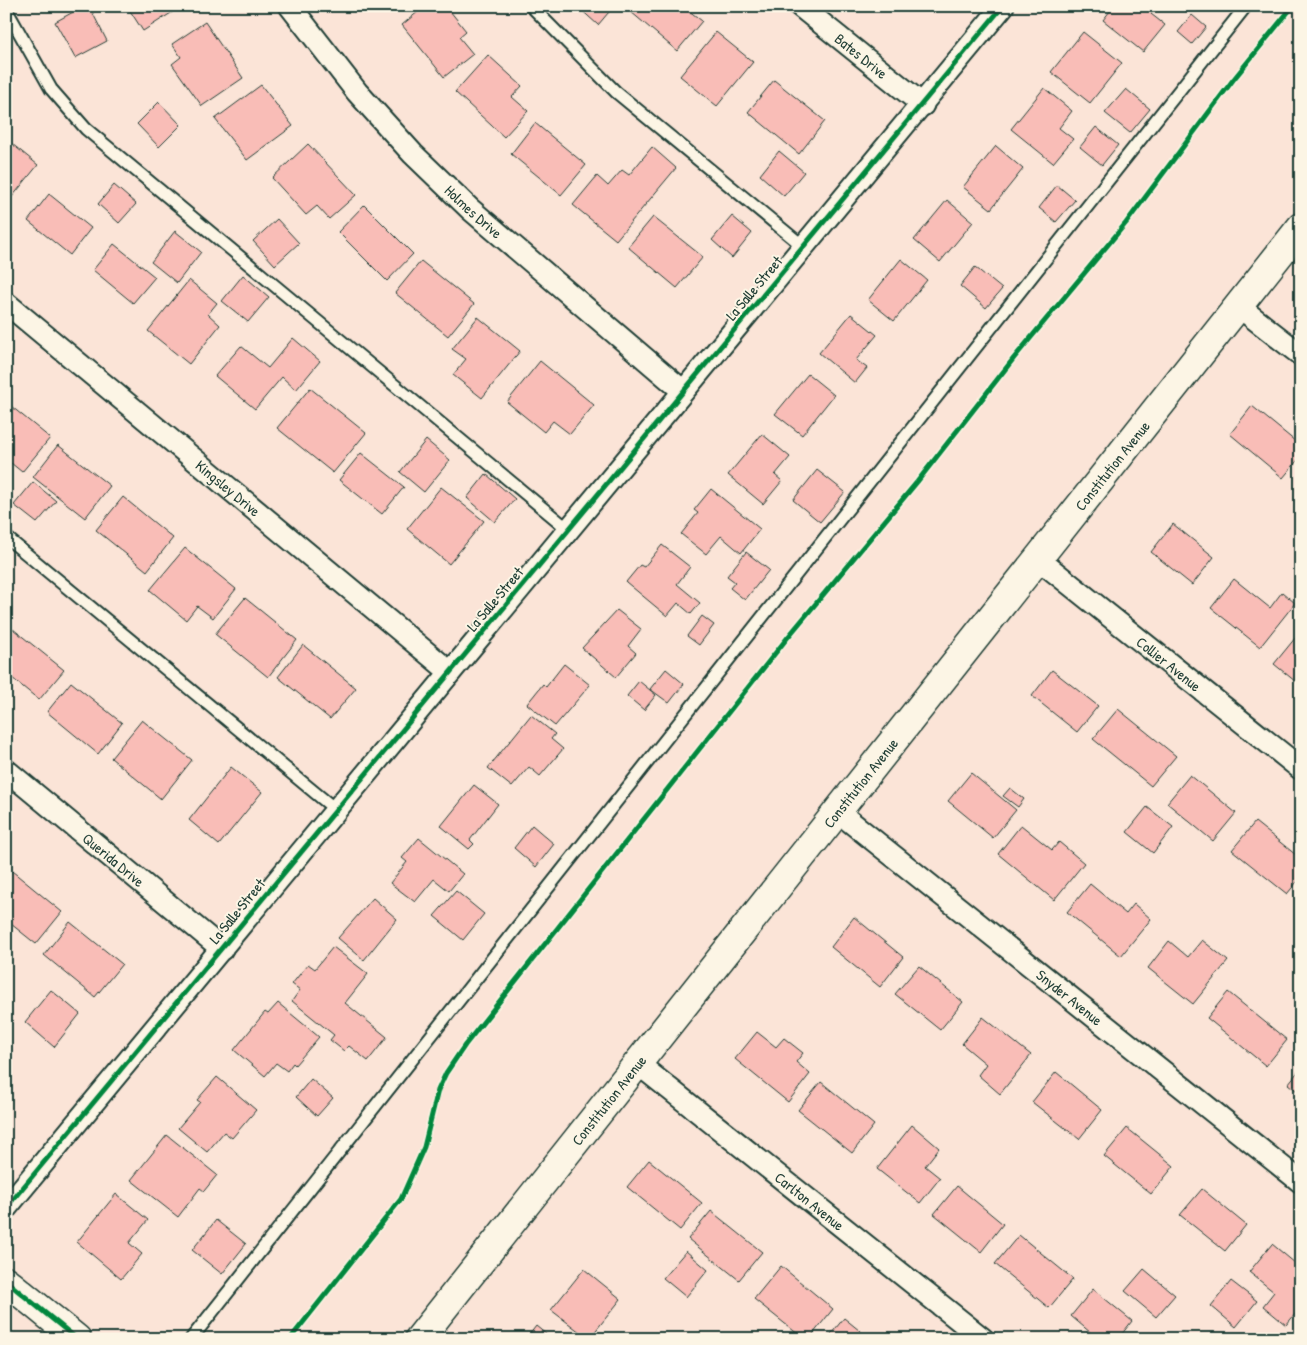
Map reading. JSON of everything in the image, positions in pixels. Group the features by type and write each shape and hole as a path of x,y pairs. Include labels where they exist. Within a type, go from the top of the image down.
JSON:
{"main road":[{"name":"Constitution Avenue","path":"419,1339 1301,227"},
{"path":"6,1281 77,1339"}],"street":[{"name":"Holmes Drive","path":"290,6 356,92 413,154 470,209 683,391"},
{"name":"Bates Drive","path":"800,6 923,104"},
{"name":"La Salle Street","path":"6,1208 1003,6"},
{"name":"Kingsley Drive","path":"6,303 450,672"},
{"path":"1238,306 1301,355"},
{"name":"Collier Avenue","path":"1037,558 1301,769"},
{"name":"Querida Drive","path":"6,770 222,949"},
{"name":"Snyder Avenue","path":"837,811 1301,1182"},
{"name":"Carlton Avenue","path":"637,1063 983,1339"}],"lane":[{"path":"531,6 616,92 804,247"},
{"path":"191,1339 1246,6"},
{"path":"6,9 50,89 86,129 568,530"},
{"path":"6,537 336,810"}],"building":[{"path":"84,6 89,6 107,41 75,58 55,22"},
{"path":"127,6 182,6 143,31"},
{"path":"425,6 446,6 466,31 459,37 473,54 444,77 402,25"},
{"path":"577,6 614,6 598,25"},
{"path":"624,6 683,6 702,21 677,51"},
{"path":"1114,6 1157,6 1151,14 1165,25 1143,52 1103,20"},
{"path":"1192,15 1206,27 1192,44 1178,32"},
{"path":"205,22 243,78 202,106 172,64 181,57 172,44"},
{"path":"716,32 753,62 717,106 680,76"},
{"path":"1083,32 1122,63 1090,103 1051,72"},
{"path":"488,55 522,86 512,97 528,111 504,137 455,92"},
{"path":"774,80 825,121 799,154 748,112"},
{"path":"261,85 293,126 247,160 215,119"},
{"path":"1044,88 1072,111 1059,128 1073,139 1053,163 1011,129"},
{"path":"1126,89 1150,109 1130,133 1105,113"},
{"path":"159,102 181,125 159,147 137,124"},
{"path":"535,123 586,165 561,195 511,154"},
{"path":"1096,127 1118,145 1102,165 1080,147"},
{"path":"6,139 38,165 8,202 6,201"},
{"path":"308,144 356,195 329,219 317,206 306,215 272,178"},
{"path":"996,146 1023,169 991,209 963,187"},
{"path":"652,147 676,168 616,240 573,205 597,176 608,186 622,170 629,175"},
{"path":"779,151 804,172 784,196 760,175"},
{"path":"114,185 136,204 119,223 98,204"},
{"path":"1057,185 1075,200 1056,222 1039,208"},
{"path":"49,194 91,228 70,255 28,221"},
{"path":"947,200 973,222 940,262 914,240"},
{"path":"364,205 413,254 387,281 338,232"},
{"path":"732,216 752,233 732,258 712,240"},
{"path":"653,217 703,257 677,288 628,247"},
{"path":"277,219 299,243 275,265 253,241"},
{"path":"175,231 201,252 177,283 151,262"},
{"path":"114,244 155,277 133,303 93,270"},
{"path":"901,259 927,280 894,321 868,300"},
{"path":"421,261 474,304 448,336 395,293"},
{"path":"975,267 1002,289 986,308 960,286"},
{"path":"243,275 269,297 248,322 222,301"},
{"path":"189,280 217,303 208,314 220,325 189,364 148,331"},
{"path":"851,314 877,335 856,360 867,368 855,383 819,353"},
{"path":"478,317 520,351 482,398 453,375 466,359 452,349"},
{"path":"293,338 320,361 296,390 282,377 255,409 215,376 241,346 268,368"},
{"path":"540,361 594,405 570,434 553,421 544,432 507,402"},
{"path":"808,374 834,395 802,435 775,414"},
{"path":"310,388 366,433 333,473 277,428"},
{"path":"6,402 50,438 22,472 6,459"},
{"path":"1252,406 1301,446 1301,456 1283,478 1230,434"},
{"path":"762,434 790,457 775,475 782,481 763,504 728,475"},
{"path":"426,440 450,460 424,492 400,472"},
{"path":"58,445 110,486 85,518 33,477"},
{"path":"361,453 404,487 382,514 339,480"},
{"path":"817,470 845,492 820,522 793,500"},
{"path":"486,474 515,499 495,522 467,498"},
{"path":"33,482 56,501 37,523 14,505"},
{"path":"441,487 484,521 449,564 407,529"},
{"path":"711,489 760,529 741,553 721,536 706,554 681,534 698,513 694,510"},
{"path":"123,497 173,538 147,571 96,530"},
{"path":"1173,524 1214,557 1192,585 1151,552"},
{"path":"662,545 690,567 677,584 700,603 691,614 678,603 667,616 626,582 640,565 644,567"},
{"path":"185,548 236,589 213,618 197,606 186,620 150,590"},
{"path":"746,552 769,570 745,600 730,588 735,582 727,576"},
{"path":"1234,579 1270,608 1282,592 1295,603 1260,647 1211,608"},
{"path":"245,598 297,640 268,677 215,634"},
{"path":"617,610 641,629 628,646 636,653 616,677 582,648"},
{"path":"702,616 714,625 699,645 687,636"},
{"path":"13,629 64,670 39,700 6,673 6,637"},
{"path":"1296,637 1301,641 1301,686 1274,664"},
{"path":"303,645 356,688 330,719 278,677"},
{"path":"564,664 590,685 555,726 527,704 543,684 546,687"},
{"path":"666,669 684,684 669,703 650,689"},
{"path":"1052,670 1098,706 1077,732 1032,696"},
{"path":"639,681 656,695 644,710 627,696"},
{"path":"71,682 122,723 98,754 47,712"},
{"path":"1118,709 1176,756 1151,786 1093,739"},
{"path":"531,715 555,734 551,739 563,749 540,776 529,767 512,787 488,768"},
{"path":"142,720 192,760 161,799 111,758"},
{"path":"231,767 262,792 219,845 189,820"},
{"path":"971,773 1016,810 993,838 948,801"},
{"path":"1190,775 1236,813 1213,841 1167,803"},
{"path":"474,785 498,804 470,840 474,844 469,849 441,826"},
{"path":"1010,788 1024,799 1018,807 1003,796"},
{"path":"1147,807 1173,827 1153,853 1127,832"},
{"path":"1255,822 1301,859 1301,877 1287,894 1232,850"},
{"path":"532,825 554,844 536,867 514,848"},
{"path":"1021,825 1052,850 1059,842 1084,863 1054,900 998,854"},
{"path":"419,838 463,874 449,891 434,879 415,902 390,883 407,862 402,858"},
{"path":"12,871 62,912 36,944 6,920 6,879"},
{"path":"1090,884 1126,914 1134,904 1151,919 1121,956 1067,912"},
{"path":"456,891 484,914 463,940 434,916"},
{"path":"373,898 397,919 364,960 338,938"},
{"path":"854,917 903,957 880,987 831,947"},
{"path":"70,922 122,964 95,997 44,955"},
{"path":"1202,940 1228,961 1193,1004 1148,968 1169,941 1188,957"},
{"path":"333,947 368,974 345,1003 387,1037 368,1061 349,1046 344,1051 330,1040 334,1035 292,1001 300,990 292,984 308,964 315,969"},
{"path":"919,966 963,1002 940,1030 895,994"},
{"path":"51,990 80,1014 54,1047 25,1022"},
{"path":"1228,992 1287,1040 1266,1066 1207,1018"},
{"path":"278,1003 319,1037 295,1065 293,1063 287,1071 276,1063 265,1076 234,1050 265,1012 268,1014"},
{"path":"983,1017 1031,1055 1000,1094 978,1075 986,1064 962,1044"},
{"path":"757,1032 776,1047 784,1038 803,1053 796,1062 810,1074 788,1102 735,1059"},
{"path":"1301,1068 1301,1094 1288,1084"},
{"path":"1056,1072 1102,1110 1079,1139 1032,1102"},
{"path":"217,1077 256,1110 232,1138 224,1132 207,1152 178,1128 200,1102 197,1100"},
{"path":"311,1079 333,1098 317,1116 296,1097"},
{"path":"821,1082 874,1125 852,1153 798,1110"},
{"path":"912,1125 939,1148 925,1166 940,1178 920,1203 877,1169"},
{"path":"1127,1128 1174,1166 1151,1194 1104,1156"},
{"path":"167,1135 217,1175 204,1191 200,1188 178,1217 131,1180"},
{"path":"649,1160 702,1203 680,1230 627,1187"},
{"path":"957,1186 1003,1224 981,1252 934,1214"},
{"path":"1202,1189 1246,1225 1225,1251 1180,1215"},
{"path":"116,1194 148,1220 129,1243 142,1254 121,1279 77,1242"},
{"path":"711,1211 762,1252 739,1280 688,1239"},
{"path":"216,1220 246,1244 222,1274 192,1250"},
{"path":"1019,1235 1073,1279 1049,1308 995,1264"},
{"path":"1272,1244 1301,1268 1301,1307 1286,1325 1263,1306 1274,1292 1249,1272"},
{"path":"686,1251 708,1270 686,1297 663,1278"},
{"path":"781,1266 833,1309 809,1339 804,1339 754,1299"},
{"path":"584,1269 621,1299 589,1339 551,1310"},
{"path":"1144,1269 1175,1295 1156,1317 1125,1291"},
{"path":"1231,1281 1257,1301 1236,1327 1211,1306"},
{"path":"1093,1289 1132,1321 1118,1339 1098,1339 1071,1316"},
{"path":"844,1318 870,1339 827,1339"},
{"path":"536,1326 552,1339 526,1339"}],"cycle path":[{"path":"6,1208 1003,6"},
{"path":"290,1339 401,1199 424,1147 438,1090 446,1073 465,1045 788,637 917,482 1014,358 1126,223 1233,80 1293,6"},
{"path":"6,1281 77,1339"}]}
